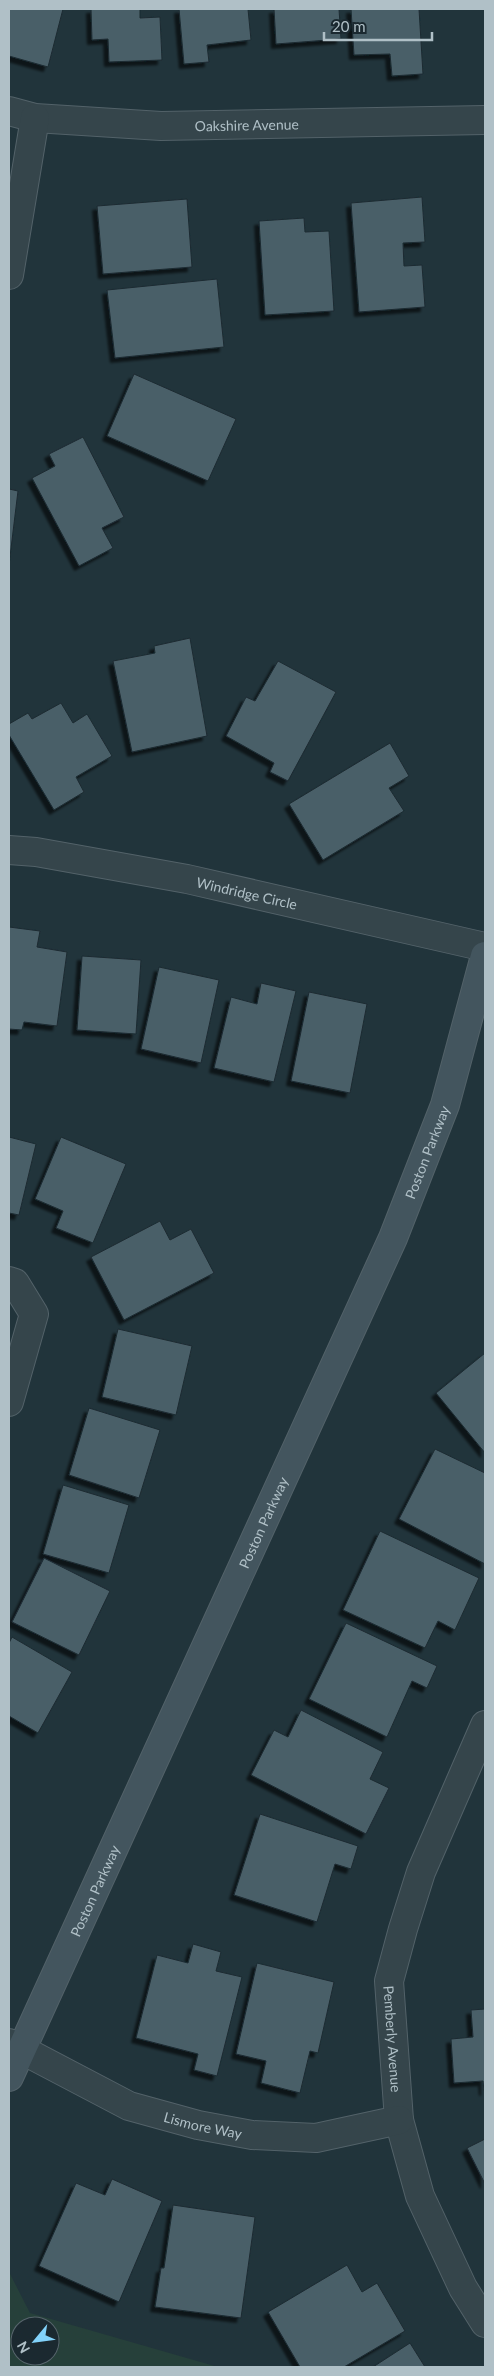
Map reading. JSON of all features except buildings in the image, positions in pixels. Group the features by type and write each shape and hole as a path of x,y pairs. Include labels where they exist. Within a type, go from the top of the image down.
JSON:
{"street":[{"name":"Oakshire Avenue","path":"9,111 35,118 161,126 485,120"},
{"path":"9,275 35,118"},
{"name":"Windridge Circle","path":"9,850 36,852 187,879 485,947"},
{"name":"Poston Parkway","path":"9,2077 15,2045 393,1238 445,1106 485,956"},
{"path":"9,1281 15,1283 34,1314 9,1402"},
{"name":"Pemberly Avenue","path":"485,1725 422,1872 403,1928 389,1981 398,2120 420,2196 463,2288 485,2323"},
{"name":"Lismore Way","path":"15,2045 129,2106 198,2126 252,2135 316,2138 398,2120"}],"green space":[{"path":"9,2272 30,2313 40,2316 10,2316 10,2366 60,2366 60,2322 218,2367 9,2367"}]}
